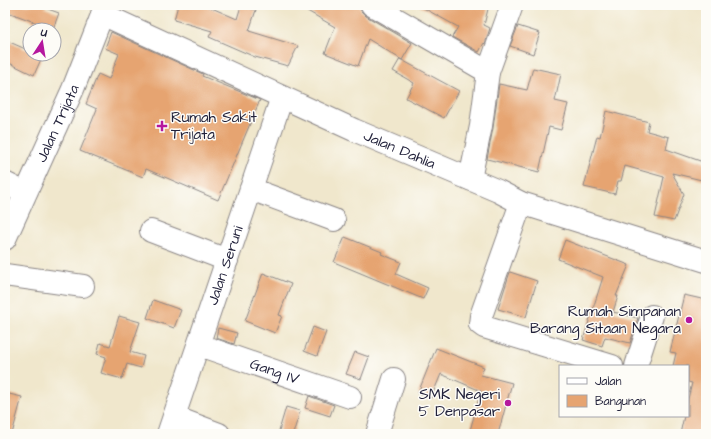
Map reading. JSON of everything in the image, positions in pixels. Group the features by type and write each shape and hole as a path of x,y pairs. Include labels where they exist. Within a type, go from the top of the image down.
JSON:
{"street":[{"path":"372,5 488,72"},
{"path":"470,179 481,126 488,72 512,5"},
{"name":"Jalan Dahlia","path":"104,10 282,97 354,130 498,191 521,203 706,261"},
{"name":"Jalan Trijata","path":"5,239 73,89 104,10"},
{"name":"Jalan Seruni","path":"171,426 282,97"},
{"path":"5,184 25,193"},
{"path":"251,189 334,220"},
{"path":"521,203 481,316 480,324 484,327 609,365"},
{"path":"151,231 227,260"},
{"path":"5,275 84,286"},
{"path":"636,365 652,316"},
{"name":"Gang IV","path":"199,345 350,397"},
{"path":"376,434 394,379"},
{"path":"171,426 219,434"}],"building":[{"path":"5,5 47,5 45,8 59,13 56,22 34,22 5,11"},
{"path":"178,5 205,5 237,19 241,6 256,10 249,31 298,46 288,66 255,57 209,37 212,31 174,20"},
{"path":"297,5 360,5 361,11 366,16 412,43 402,60 368,39 358,66 325,53 335,27"},
{"path":"418,5 489,5 484,25 490,28 485,44 484,43 479,52 452,37 458,27"},
{"path":"518,26 540,33 533,54 510,46"},
{"name":"Rumah Sakit Trijata","path":"111,32 203,74 202,76 260,100 218,200 146,169 143,177 80,151 97,109 86,104 98,74 109,79 119,54 105,48"},
{"path":"5,40 22,47 22,62 40,62 34,75 5,61"},
{"path":"400,59 459,91 444,118 406,98 414,83 393,71"},
{"path":"533,68 561,74 555,101 568,104 561,130 549,127 539,172 487,159 499,84 527,90"},
{"path":"606,111 649,122 647,131 669,137 666,149 706,163 706,181 672,173 684,194 674,221 655,217 664,177 625,166 621,181 618,181 615,194 584,187 597,136 600,137"},
{"path":"345,237 382,252 381,254 401,262 396,274 428,288 423,299 334,262"},
{"path":"565,240 629,265 616,296 618,296 613,312 638,318 630,343 605,337 602,346 583,340 603,277 558,259"},
{"path":"510,272 537,281 526,317 498,309"},
{"path":"263,273 291,284 279,315 282,316 275,333 245,321"},
{"name":"Rumah Simpanan Barang Sitaan Negara","path":"684,295 706,300 706,434 680,434 684,417 689,417 689,395 692,383 689,382 689,365 673,365 676,353 670,352"},
{"path":"153,300 181,310 174,328 147,318"},
{"path":"119,316 140,322 130,352 144,356 141,368 127,364 122,379 101,373 106,357 97,354 100,343 110,346"},
{"path":"313,327 326,332 317,356 304,351"},
{"path":"218,328 237,333 234,344 216,338"},
{"path":"436,348 484,367 481,375 512,383 498,434 469,434 481,391 441,374 431,398 418,393"},
{"path":"355,352 369,357 361,379 346,374"},
{"path":"5,393 22,397 12,434 5,434"},
{"path":"309,396 334,405 330,416 305,408"},
{"path":"286,407 300,411 293,434 278,434"}],"place":[{"name":"Rumah Sakit Trijata","path":"162,126"},
{"name":"Rumah Simpanan Barang Sitaan Negara","path":"689,320"},
{"name":"SMK Negeri 5 Denpasar","path":"508,403"}]}
